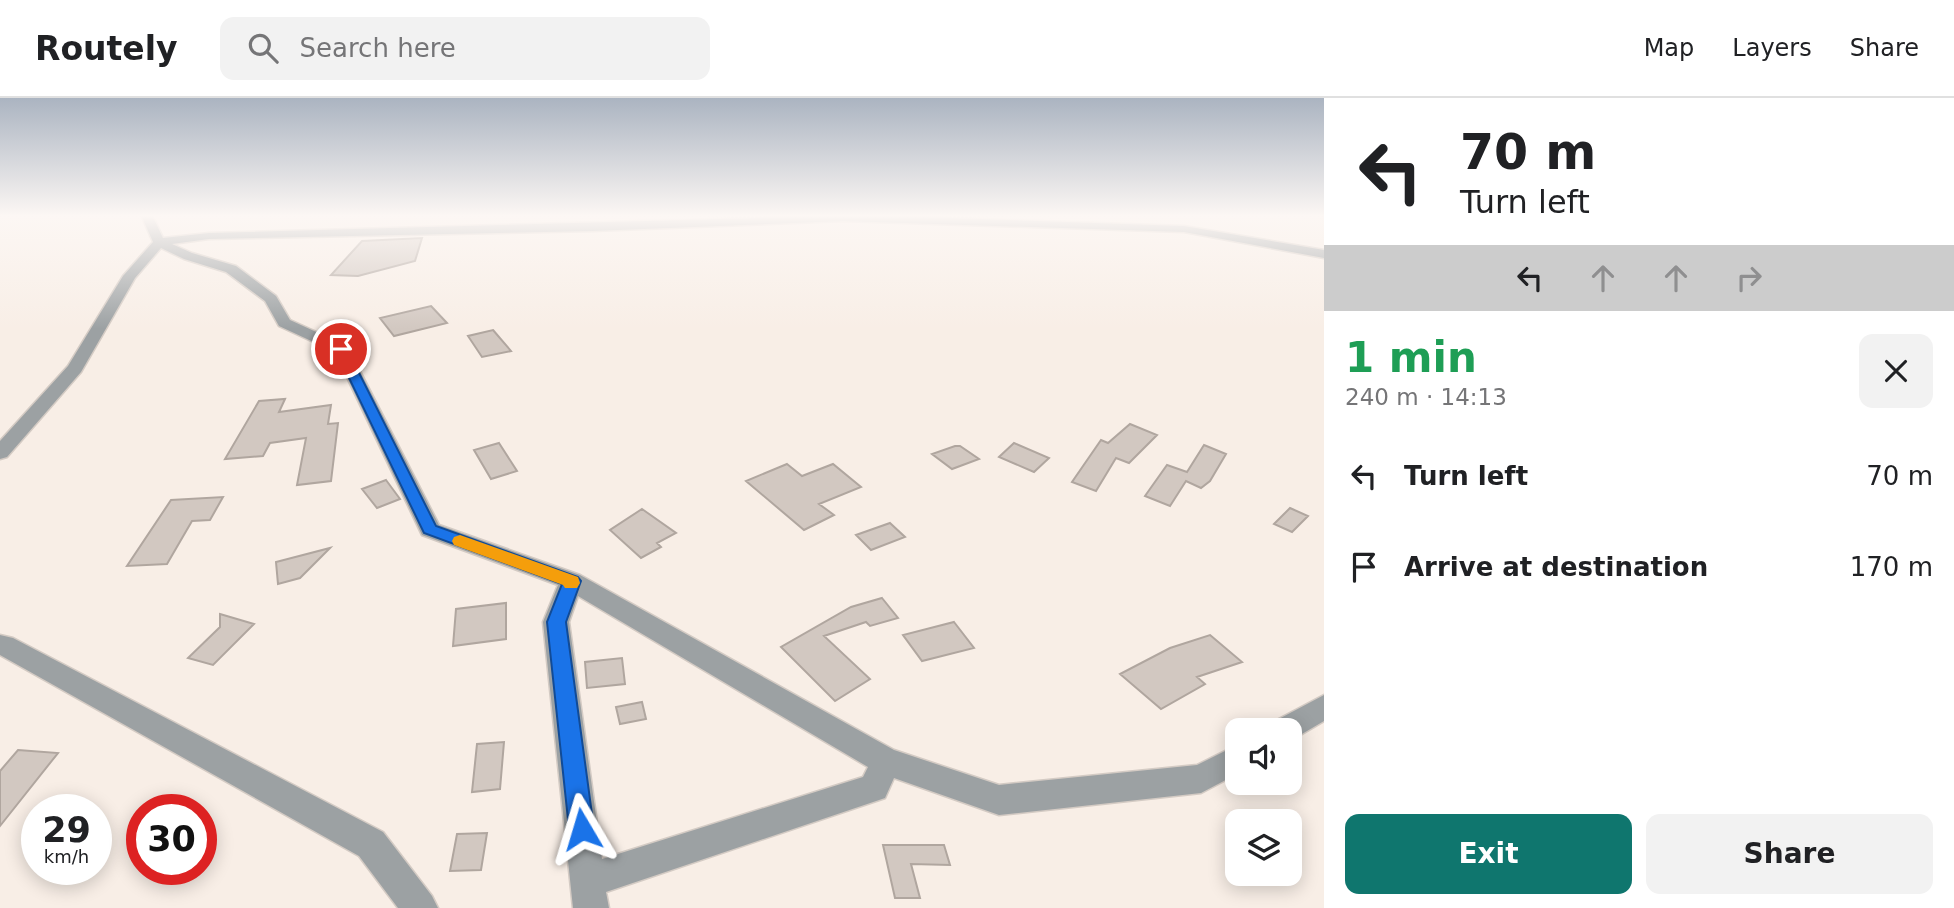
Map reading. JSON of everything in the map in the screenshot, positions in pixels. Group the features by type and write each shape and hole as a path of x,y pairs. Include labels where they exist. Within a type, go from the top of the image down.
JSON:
{"street":[{"path":"0,453 75,369 130,276 152,253"},
{"path":"181,253 231,270 271,299 284,323 341,349 430,530 572,581 885,761 999,800 1201,779 1225,765"},
{"path":"572,581 556,622 590,895 874,788 885,761"},
{"path":"0,645 371,844 420,908"},
{"path":"1302,720 1324,707"}],"building":[{"path":"351,253 417,253 415,261 358,276 331,275"},
{"path":"431,306 447,323 394,336 380,318"},
{"path":"493,330 511,351 482,357 468,336"},
{"path":"285,399 279,412 331,405 328,424 338,423 331,481 297,485 306,438 270,443 263,456 225,459 259,401"},
{"path":"1130,424 1157,435 1129,463 1116,458 1096,491 1072,482 1101,440 1108,443"},
{"path":"499,443 517,471 491,479 474,450"},
{"path":"1014,443 1049,458 1034,472 999,457"},
{"path":"1204,445 1226,454 1210,481 1201,488 1186,481 1170,506 1145,496 1167,465 1187,472"},
{"path":"960,446 979,459 952,469 932,454"},
{"path":"787,464 802,476 833,464 861,487 819,504 834,515 804,530 746,481"},
{"path":"386,480 400,499 377,508 362,489"},
{"path":"223,497 210,520 192,521 167,564 127,566 171,500"},
{"path":"1290,508 1308,516 1292,532 1274,524"},
{"path":"642,509 676,533 657,543 661,547 641,558 610,530"},
{"path":"890,523 905,537 871,550 856,535"},
{"path":"330,548 300,578 278,584 276,562"},
{"path":"882,598 898,618 870,626 866,622 824,636 870,679 835,701 781,647 851,607"},
{"path":"506,603 506,639 453,646 456,609"},
{"path":"220,614 254,624 213,665 188,658 220,627"},
{"path":"954,622 974,648 922,661 903,635"},
{"path":"1210,635 1242,662 1197,677 1205,684 1161,709 1120,674 1170,648"},
{"path":"622,658 625,684 587,688 585,662"},
{"path":"642,702 646,719 620,724 616,707"},
{"path":"504,742 500,789 472,792 477,744"},
{"path":"18,750 58,753 25,794 21,794 21,800 0,826 0,771"},
{"path":"487,833 481,870 450,871 457,834"},
{"path":"883,845 944,845 950,865 911,864 920,898 895,898"}],"slow traffic":[{"path":"460,541 572,581 571,583"}],"route":[{"path":"341,349 430,530 572,581 556,622 582,829"}]}
